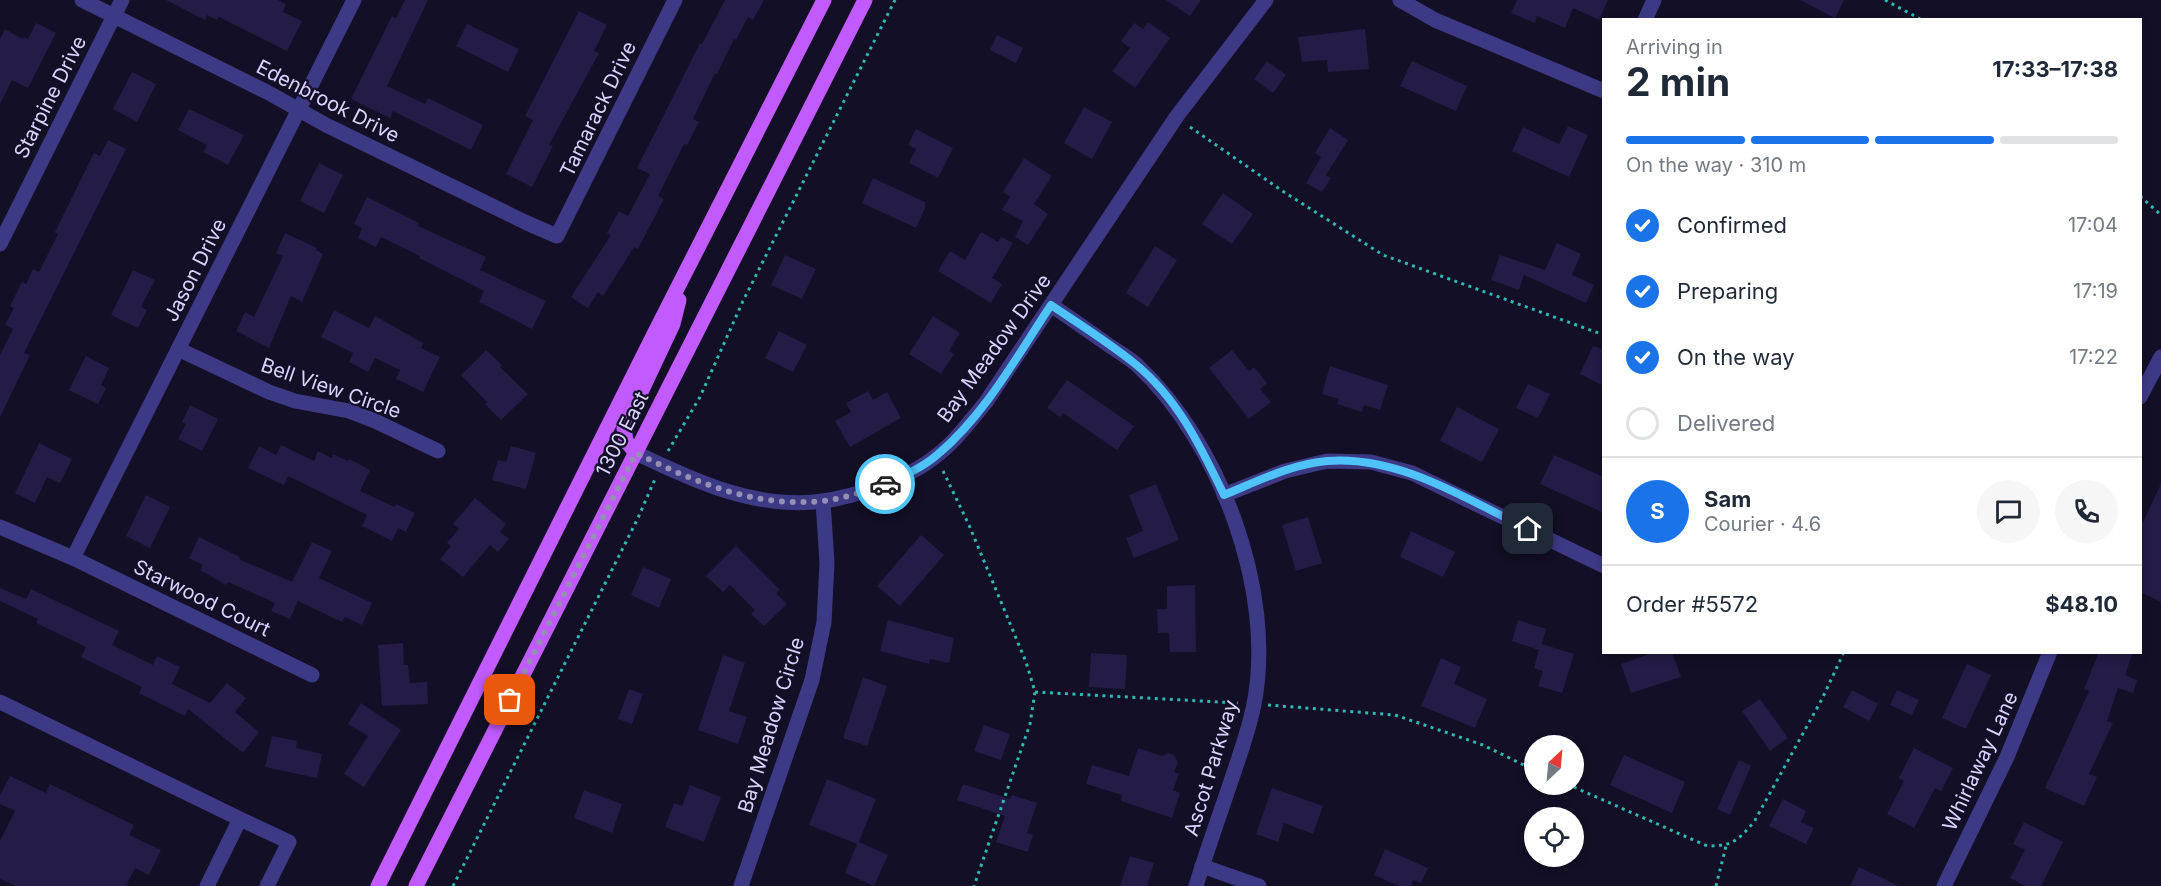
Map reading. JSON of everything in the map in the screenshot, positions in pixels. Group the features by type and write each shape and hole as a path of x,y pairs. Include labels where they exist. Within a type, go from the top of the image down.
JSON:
{"main road":[{"name":"1300 East","path":"378,886 824,0"},
{"name":"1300 East","path":"416,886 865,0"},
{"path":"636,453 626,441 624,428 673,324 686,274"}],"street":[{"name":"Edenbrook Drive","path":"82,0 432,177 557,236"},
{"name":"Starpine Drive","path":"0,244 122,0"},
{"name":"Jason Drive","path":"73,558 354,0"},
{"name":"Tamarack Drive","path":"557,236 675,0"},
{"name":"Bay Meadow Drive","path":"636,453 717,489 752,498 788,502 823,501 884,484 911,472 936,456 959,434 986,402 1176,116 1266,0"},
{"path":"1400,0 1435,20 1602,90"},
{"path":"1646,18 1654,0"},
{"name":"Ascot Parkway","path":"1051,305 1136,364 1172,402 1201,447 1224,495 1250,573 1258,615 1259,659 1254,704 1245,739 1196,886"},
{"name":"Bell View Circle","path":"178,349 269,392 295,401 349,411 438,451"},
{"path":"2142,394 2161,357"},
{"path":"1224,495 1285,471 1327,461 1371,462 1412,473 1602,565"},
{"name":"Bay Meadow Circle","path":"741,886 812,680 825,622 827,563 823,501"},
{"name":"Starwood Court","path":"0,527 73,558 312,675"},
{"name":"Whirlaway Lane","path":"1944,886 2007,756 2049,654"},
{"path":"0,702 289,842 267,886"},
{"path":"207,886 240,819"},
{"path":"1202,866 1259,886"}],"path":[{"path":"453,886 638,518 671,443 681,432 700,397 743,301 895,0"},
{"path":"1885,0 1918,18"},
{"path":"1176,116 1198,134 1383,255 1602,334"},
{"path":"2142,198 2161,215"},
{"path":"936,456 969,525 1026,662 1035,692 1030,724 974,886"},
{"path":"1584,792 1707,846 1726,846 1740,837 1754,822 1822,699 1843,654"},
{"path":"1035,692 1254,704 1395,715 1483,745 1524,765"},
{"path":"1716,886 1726,846"}],"building":[{"path":"166,0 278,0 286,4 283,12 302,21 287,51 219,17 217,20 207,15 205,20"},
{"path":"405,0 428,0 387,86 425,104 428,98 483,125 471,150 393,111 390,118 351,99 392,16 396,18"},
{"path":"725,0 764,0 753,20 748,17 717,74 715,73 693,119 699,122 687,145 684,144 658,196 664,199 638,249 634,247 603,296 598,292 588,308 571,297 611,235 607,233 619,211 628,216 650,174 637,168 700,43 702,44"},
{"path":"1166,0 1201,0 1190,16"},
{"path":"1517,0 1608,0 1599,20 1573,8 1565,28 1537,16 1535,23 1511,13"},
{"path":"1800,0 1844,0 1835,18"},
{"path":"579,11 607,25 594,51 599,53 549,145 553,146 532,187 506,174 533,120 525,116"},
{"path":"1148,22 1170,38 1135,88 1112,71 1130,48 1121,41 1134,23 1143,29"},
{"path":"36,23 56,33 28,88 12,80 0,104 0,39 5,29 23,39 24,37 28,39"},
{"path":"467,24 519,49 508,72 456,46"},
{"path":"1365,29 1369,69 1328,72 1327,60 1302,62 1298,37"},
{"path":"997,35 1023,48 1016,63 990,50"},
{"path":"1267,61 1286,75 1273,93 1254,79"},
{"path":"1412,61 1467,86 1456,111 1400,86"},
{"path":"132,72 156,84 137,122 113,109"},
{"path":"1084,107 1112,122 1092,159 1064,143"},
{"path":"189,109 244,135 228,165 203,152 207,145 178,130"},
{"path":"1568,126 1588,135 1569,177 1512,151 1523,127 1559,144"},
{"path":"1330,128 1348,140 1326,175 1331,178 1322,192 1306,183 1321,157 1315,153"},
{"path":"916,129 953,148 938,178 909,163 916,149 908,145"},
{"path":"108,140 126,149 24,353 30,355 0,417 0,355 13,329 5,325 14,308 10,306 22,282 26,284 33,269 39,272 58,234 55,232 94,153 100,156"},
{"path":"1024,158 1052,176 1034,204 1048,214 1028,245 1015,237 1023,221 1002,210 1010,197 1003,192"},
{"path":"319,163 343,175 324,213 300,201"},
{"path":"873,178 925,202 925,208 916,228 862,203"},
{"path":"1223,193 1253,214 1232,244 1202,224"},
{"path":"367,197 419,223 418,226 486,257 480,270 546,301 532,329 479,302 484,291 419,258 420,256 381,237 376,247 358,238 362,228 354,224"},
{"path":"981,232 998,242 1001,237 1013,243 992,278 1002,284 991,303 938,271 950,251 965,260"},
{"path":"285,233 317,248 316,250 323,254 302,302 291,296 269,348 236,331 245,312 254,317 283,256 276,253"},
{"path":"1557,243 1581,254 1572,275 1594,285 1586,303 1524,275 1519,290 1491,280 1500,255 1545,270"},
{"path":"1155,246 1177,260 1148,307 1126,293"},
{"path":"785,255 816,269 802,299 771,285"},
{"path":"133,270 155,280 141,307 147,310 138,328 111,315"},
{"path":"334,310 369,328 375,316 423,343 421,348 440,357 423,392 396,379 400,370 375,358 368,372 349,362 353,353 321,337"},
{"path":"933,316 960,333 949,351 954,354 941,374 909,354"},
{"path":"779,331 807,345 793,372 765,358"},
{"path":"1593,346 1602,349 1602,385 1580,374"},
{"path":"486,350 528,394 501,420 461,375"},
{"path":"1232,350 1249,371 1254,367 1267,383 1260,389 1271,402 1249,419 1209,368"},
{"path":"86,356 109,368 101,385 106,388 98,404 69,390"},
{"path":"1330,366 1388,385 1380,410 1364,405 1362,412 1337,404 1339,399 1322,394"},
{"path":"1067,380 1134,426 1117,450 1063,413 1060,417 1047,408"},
{"path":"1528,384 1550,394 1538,418 1516,408"},
{"path":"868,391 873,400 887,392 901,418 850,447 835,421 851,412 846,403"},
{"path":"190,405 218,419 202,451 178,439 186,424 182,422"},
{"path":"1457,407 1499,429 1482,462 1440,441"},
{"path":"39,443 72,459 60,483 47,477 35,503 15,493"},
{"path":"281,445 314,461 318,451 332,458 333,454 348,461 349,459 370,470 360,491 395,507 396,504 415,513 406,532 398,528 392,541 362,526 367,515 288,476 284,485 248,468 259,446 276,455"},
{"path":"511,446 536,453 526,489 492,480 498,460 506,462"},
{"path":"1554,455 1602,476 1602,512 1540,484"},
{"path":"1156,484 1179,540 1134,558 1126,538 1143,531 1129,495"},
{"path":"2161,484 2161,602 2142,593 2142,524"},
{"path":"146,495 170,507 150,548 126,536"},
{"path":"475,498 506,524 500,532 509,539 498,552 490,545 463,577 440,559 451,546 447,543 459,529 453,524"},
{"path":"1308,517 1322,563 1296,571 1282,525"},
{"path":"1411,531 1455,552 1443,577 1400,557"},
{"path":"921,535 944,555 900,606 877,586"},
{"path":"199,537 240,557 239,559 292,582 312,542 332,551 319,578 372,603 362,625 345,617 342,622 298,601 290,619 271,611 275,603 228,582 226,585 200,570 203,565 189,558"},
{"path":"736,546 780,590 776,593 787,604 764,626 751,614 755,610 730,585 723,592 706,576"},
{"path":"643,567 671,579 659,608 631,595"},
{"path":"1195,585 1196,652 1170,652 1169,633 1158,633 1157,609 1167,609 1167,586"},
{"path":"0,588 26,599 31,589 119,631 112,645 153,665 157,656 180,667 172,684 210,703 227,683 246,698 235,712 259,732 243,753 188,709 185,716 139,693 142,687 81,657 86,647 36,623 38,619 0,601"},
{"path":"888,620 954,638 949,663 930,659 929,664 880,651"},
{"path":"1518,620 1546,629 1542,644 1574,654 1562,693 1538,686 1543,671 1534,668 1539,650 1512,641"},
{"path":"403,643 404,665 408,665 410,683 427,682 428,704 382,706 378,645"},
{"path":"1091,653 1127,655 1125,689 1089,687"},
{"path":"1649,654 1673,654 1681,677 1631,693 1621,664"},
{"path":"2098,654 2132,654 2125,675 2137,680 2133,693 2118,688 2107,721 2113,723 2089,774 2097,777 2084,806 2045,788 2089,691 2084,689"},
{"path":"723,655 745,663 729,711 747,717 738,744 698,730"},
{"path":"1441,658 1461,667 1454,684 1487,699 1475,728 1421,706"},
{"path":"1967,664 1991,675 1966,729 1942,718"},
{"path":"863,677 887,686 867,746 843,738"},
{"path":"629,689 643,694 632,724 618,719"},
{"path":"1852,690 1878,704 1869,721 1843,707"},
{"path":"1897,690 1919,700 1912,715 1890,705"},
{"path":"1760,699 1788,738 1770,751 1742,711"},
{"path":"361,703 401,730 364,787 344,774 368,736 348,724"},
{"path":"984,725 1010,734 1001,760 974,751"},
{"path":"272,736 297,741 296,748 322,754 317,778 265,767"},
{"path":"1138,748 1162,756 1168,753 1174,755 1178,762 1174,772 1179,774 1173,790 1180,793 1172,818 1121,801 1122,795 1086,784 1092,765 1129,776"},
{"path":"1914,748 1953,768 1941,791 1935,788 1914,828 1887,814 1904,781 1899,778"},
{"path":"1624,755 1685,782 1672,813 1610,785"},
{"path":"1739,760 1751,766 1730,815 1717,809"},
{"path":"10,776 46,793 50,784 134,825 129,835 161,850 149,875 135,868 126,886 15,886 0,879 0,841 15,811 0,804 0,795"},
{"path":"827,779 876,799 859,842 888,855 874,886 845,873 857,844 809,825"},
{"path":"963,784 1010,799 1012,795 1037,803 1027,833 1033,835 1028,852 996,842 1005,816 957,800"},
{"path":"690,785 721,797 704,842 665,827 674,803 682,806"},
{"path":"1272,788 1323,806 1313,834 1284,823 1278,842 1256,834"},
{"path":"584,790 622,804 612,833 574,818"},
{"path":"1783,799 1806,811 1801,822 1814,828 1806,844 1769,826"},
{"path":"2024,822 2063,842 2041,886 2025,886 2010,878 2025,850 2013,844"},
{"path":"1385,849 1428,868 1421,883 1413,880 1411,886 1399,886 1374,875"},
{"path":"1130,856 1154,863 1147,886 1120,886"},
{"path":"1859,867 1899,886 1850,886"}],"way so far":[{"path":"510,700 636,453 672,471 717,489 752,498 788,502 823,501 885,484"}],"route":[{"path":"885,484 911,472 936,456 959,434 986,402 1051,305 1136,364 1172,402 1201,447 1224,495 1285,471 1327,461 1371,462 1412,473 1528,529"}]}
